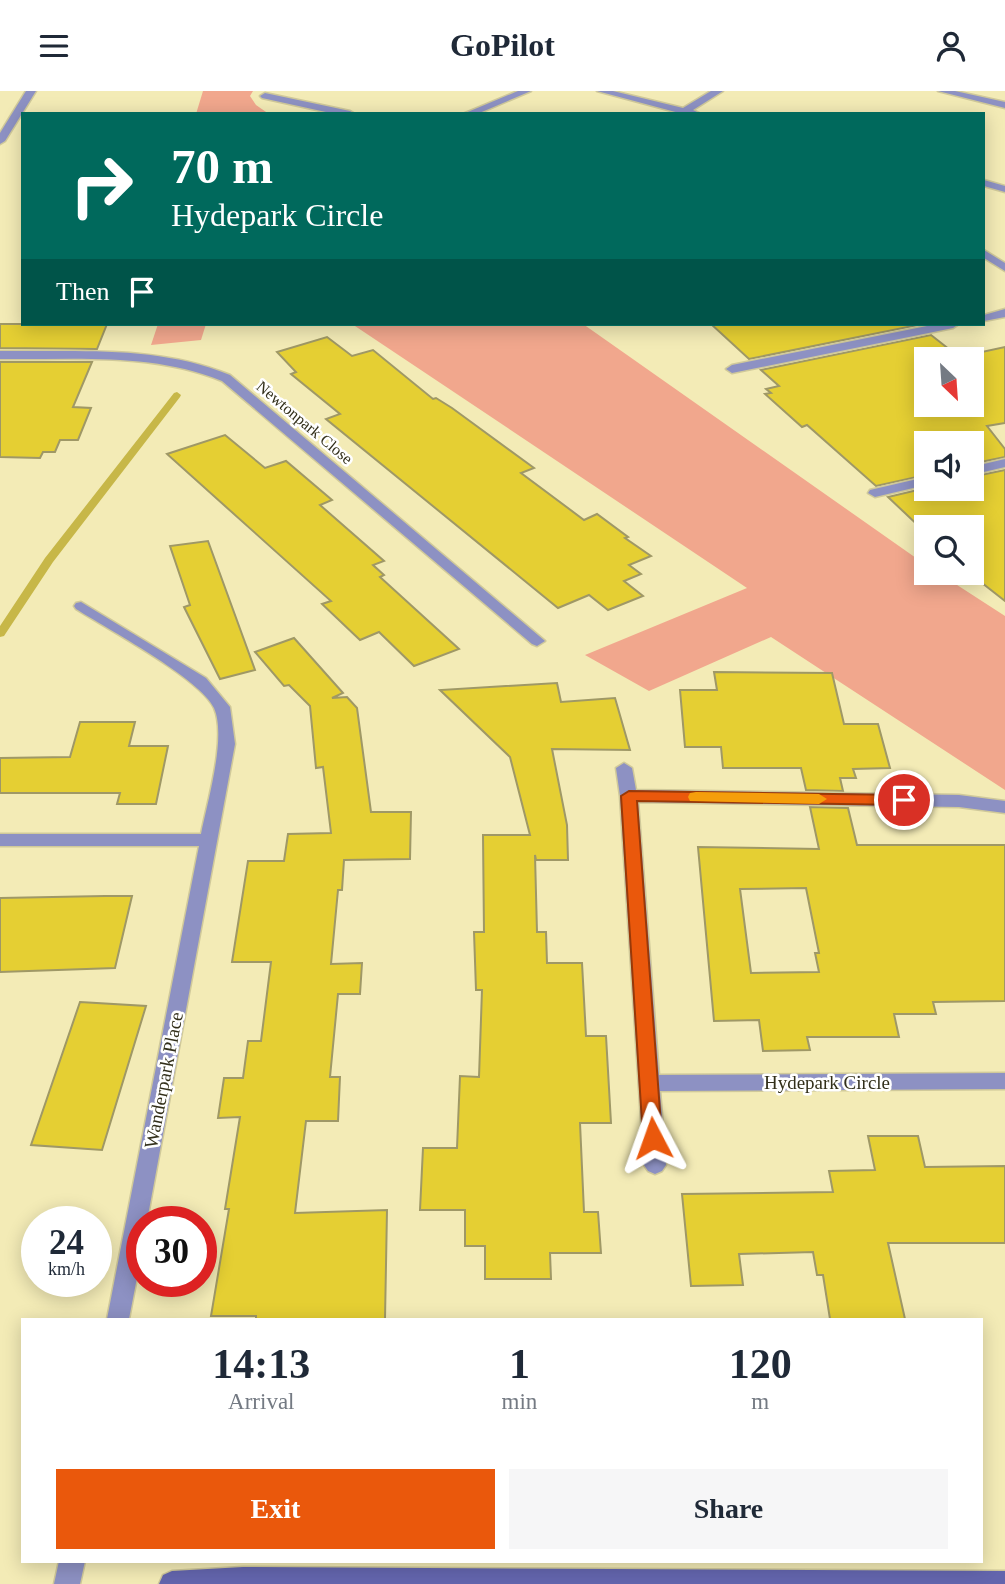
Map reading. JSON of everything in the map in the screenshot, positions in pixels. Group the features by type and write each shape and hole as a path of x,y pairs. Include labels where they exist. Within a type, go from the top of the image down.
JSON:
{"street":[{"path":"0,141 30,91"},
{"path":"473,112 526,91"},
{"path":"602,91 689,112"},
{"path":"685,111 718,91"},
{"path":"943,91 958,92 1005,105"},
{"path":"265,96 340,112"},
{"path":"985,182 1005,181"},
{"path":"985,182 1005,189"},
{"path":"985,254 1005,268"},
{"path":"985,317 1005,313"},
{"path":"732,369 943,326"},
{"name":"Newtonpark Close","path":"0,355 152,359 209,369 226,378 537,641"},
{"path":"984,468 1005,463"},
{"path":"875,493 914,484"},
{"name":"Wanderpark Place","path":"81,606 200,681 222,707 227,744 118,1318"},
{"path":"624,768 629,796 655,1165"},
{"path":"629,796 959,801 1005,807"},
{"path":"0,840 209,840"},
{"name":"Hydepark Circle","path":"649,1083 1005,1081"},
{"path":"67,1584 72,1563"},
{"path":"172,1584 243,1580 1005,1584"}],"shaded area":[{"path":"203,91 253,91 250,96 256,105 266,112 197,112"},
{"path":"157,326 205,326 201,340 151,345"},
{"path":"355,326 586,326 914,557 914,585 957,585 1005,616 1005,790 771,637 649,691 585,655 747,588"}],"building":[{"path":"0,324 106,326 97,349 0,348"},
{"path":"713,326 913,326 749,359"},
{"path":"931,335 946,347 914,347 914,417 984,417 984,352 1005,347 1005,423 987,426 1005,449 1005,457 984,461 984,431 914,431 914,478 876,486 807,425 802,427 765,394 771,393 766,389 779,386 761,370"},
{"path":"327,337 352,356 373,350 433,399 436,398 452,408 534,468 521,473 584,520 597,514 628,537 625,538 651,556 629,565 641,574 624,581 643,596 608,610 589,595 558,608 326,419 340,414 291,374 296,372 277,352"},
{"path":"0,362 92,362 73,407 91,408 78,440 60,440 55,452 43,452 40,458 0,457"},
{"path":"225,435 265,468 286,461 332,500 320,505 384,561 373,565 384,575 380,577 459,649 414,666 379,632 360,640 322,604 331,601 167,454"},
{"path":"1005,470 1005,601 984,585 984,515 914,515 914,522 888,497 914,491 914,501 984,501 984,474"},
{"path":"208,541 255,670 220,679 184,607 190,605 170,546"},
{"path":"294,638 343,693 332,698 347,697 357,708 371,812 411,812 410,859 344,860 342,890 338,890 331,964 362,963 360,994 338,994 330,1077 340,1077 338,1121 306,1121 295,1213 387,1210 385,1318 211,1316 214,1297 217,1297 217,1280 229,1209 225,1209 240,1117 218,1118 224,1078 243,1078 248,1041 261,1041 271,962 232,962 248,861 284,861 288,834 331,833 323,767 316,768 310,706 289,685 284,686 255,652"},
{"path":"714,672 832,673 844,724 878,724 890,768 853,769 856,778 840,778 843,791 806,790 801,768 723,768 721,747 685,747 680,690 717,690"},
{"path":"557,683 561,702 615,698 630,750 552,749 567,825 568,860 536,860 535,855 537,932 546,932 547,963 582,963 586,1036 606,1036 611,1123 580,1123 584,1212 598,1212 601,1253 550,1253 551,1279 485,1279 485,1246 465,1246 465,1210 420,1210 423,1148 457,1148 460,1076 479,1077 482,990 476,990 474,932 484,932 483,835 530,835 510,757 440,690"},
{"path":"80,722 135,722 129,746 168,746 156,804 117,804 120,793 0,793 0,758 70,757"},
{"path":"810,807 848,808 857,845 1005,845 1005,1001 933,1002 936,1014 894,1014 899,1037 807,1037 810,1050 763,1051 759,1020 714,1021 698,847 819,849","holes":["806,888 819,953 815,953 819,972 751,973 740,889"]},
{"path":"132,896 115,968 0,972 0,898"},
{"path":"80,1002 146,1006 102,1150 31,1145"},
{"path":"868,1136 918,1136 925,1167 1005,1166 1005,1243 888,1243 905,1318 830,1318 823,1275 817,1275 813,1252 739,1254 743,1285 691,1286 682,1194 833,1192 829,1171 875,1170"}],"waterway":[{"path":"0,634 49,560 177,395"}],"slow traffic":[{"path":"696,797 819,799"}],"route":[{"path":"653,1138 629,796 904,800"}]}
